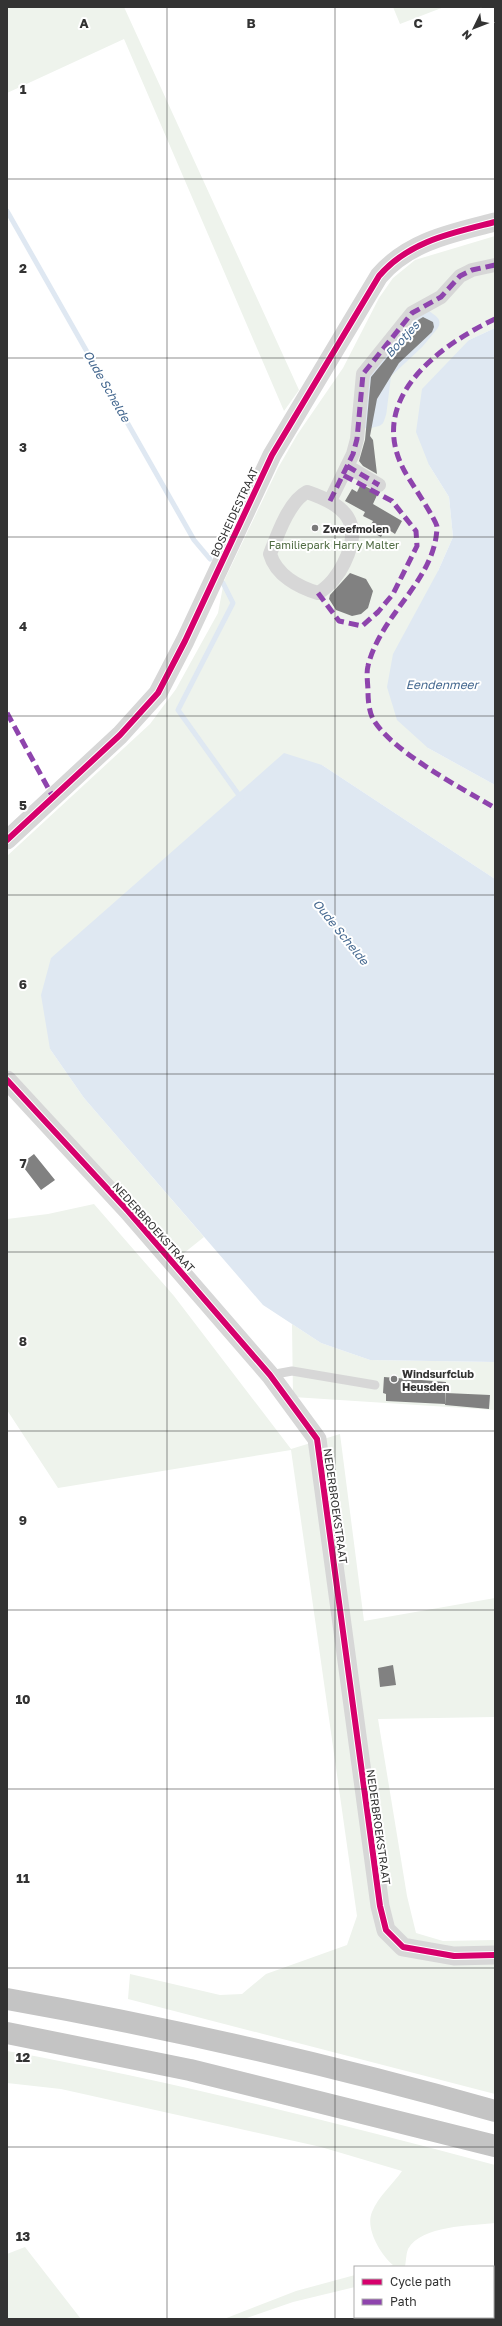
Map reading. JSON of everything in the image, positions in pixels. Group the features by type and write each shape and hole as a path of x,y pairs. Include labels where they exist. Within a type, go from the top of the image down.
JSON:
{"highway":[{"path":"7,1999 92,2014 269,2053 495,2111"},
{"path":"7,2033 190,2070 495,2146"}],"street":[{"name":"BOSHEIDESTRAAT","path":"7,840 120,734 158,693 185,641 272,455 379,276 391,262 413,248 444,236 495,222"},
{"path":"330,501 348,466 357,439 361,379 375,357 412,313 441,297 460,276 472,270 495,265"},
{"path":"348,466 379,485"},
{"path":"307,492 330,501 348,516 353,529 352,547 333,580 318,593 309,590 282,574 273,565 270,554 293,504 300,496 307,492"},
{"name":"NEDERBROEKSTRAAT","path":"7,1080 128,1211 270,1375 317,1439 380,1906 386,1930 403,1948 454,1956 495,1955"}],"lane":[{"path":"270,1375 292,1371 375,1385"}],"green space":[{"path":"7,7 124,7 299,390 284,411 124,39 7,93"},
{"path":"393,7 444,7 400,24"},
{"name":"Familiepark Harry Malter","path":"495,236 495,328 469,340 429,465 449,497 453,537 438,571 428,748 495,785 495,879 322,765 50,1049 84,1098 204,1237 179,1257 7,1069 7,856 150,724 176,689 218,613 224,581 278,468 297,435 343,368 379,298 393,278 415,260"},
{"path":"94,1204 174,1296 291,1449 340,1434 364,1621 495,1598 495,1717 378,1719 407,1896 416,1933 443,1941 495,1940 495,2094 128,1999 130,1974 220,1995 242,1994 266,1974 347,1945 357,1916 291,1450 58,1488 7,1410 7,1219 48,1214"},
{"name":"Windsurfclub Heusden","path":"292,1324 321,1343 370,1360 495,1362 495,1410 293,1397"},
{"path":"7,2051 130,2075 252,2103 495,2165 495,2223 447,2228 424,2235 415,2241 408,2249 405,2266 389,2266 393,2265 383,2254 375,2240 370,2225 370,2218 378,2201 402,2171 321,2147 61,2089 7,2083"},
{"path":"25,2247 81,2319 7,2319 7,2254"},
{"path":"354,2275 354,2287 293,2302 244,2319 224,2319 296,2291"}],"water":[{"name":"Eendenmeer","path":"495,328 495,785 428,748 397,720 387,687 393,654 438,571 453,537 449,497 429,465 416,432 422,389 469,340"},
{"path":"284,753 322,765 495,879 495,1362 370,1360 321,1343 263,1305 84,1098 50,1049 41,995 51,958"}],"building":[{"path":"423,317 433,322 434,327 432,332 399,363 377,399 370,436 373,440 377,474 363,466 359,461 365,440 371,377 418,320"},
{"path":"361,484 378,493 373,504 402,521 395,534 386,528 381,537 368,530 373,521 363,516 365,512 345,501 352,489 357,492"},
{"path":"350,573 366,579 373,591 368,608 361,614 352,616 336,610 329,599 330,595"},
{"path":"34,1154 55,1180 41,1190 21,1164"},
{"path":"384,1377 446,1382 445,1404 386,1401 386,1394 383,1393"},
{"path":"446,1393 490,1395 489,1409 445,1405"},
{"path":"393,1665 396,1685 380,1687 378,1668"}],"waterway":[{"name":"Oude Schelde","path":"7,211 194,540 210,559"},
{"name":"Bootjes","path":"423,317 431,323 416,341 383,372 378,412 376,418 368,420 372,373 413,324 423,317"},
{"name":"Oude Schelde","path":"223,583 233,603 178,710 241,798"}],"marked path":[{"path":"330,501 353,454 357,439 363,374 412,313 441,297 460,276 472,270 495,265"},
{"path":"495,319 473,330 451,344 431,360 414,379 401,399 394,422 395,446 405,472 436,523 436,539 433,551 423,573 379,638 375,645 367,669 371,713 373,719 382,731 395,744 411,756 447,780 495,808"},
{"path":"347,466 379,485"},
{"path":"318,593 339,621 362,626 378,612 393,594 417,546 416,531 392,501 343,475"},
{"path":"7,713 53,797"}],"cycle path":[{"path":"7,840 120,735 158,693 185,641 272,455 379,276 391,264 418,246 463,230 495,222"},
{"path":"7,1080 128,1211 270,1375 317,1439 380,1906 386,1930 403,1947 454,1956 495,1955"}],"place":[{"name":"Zweefmolen","path":"315,528"},
{"name":"Windsurfclub Heusden","path":"394,1379"}]}
